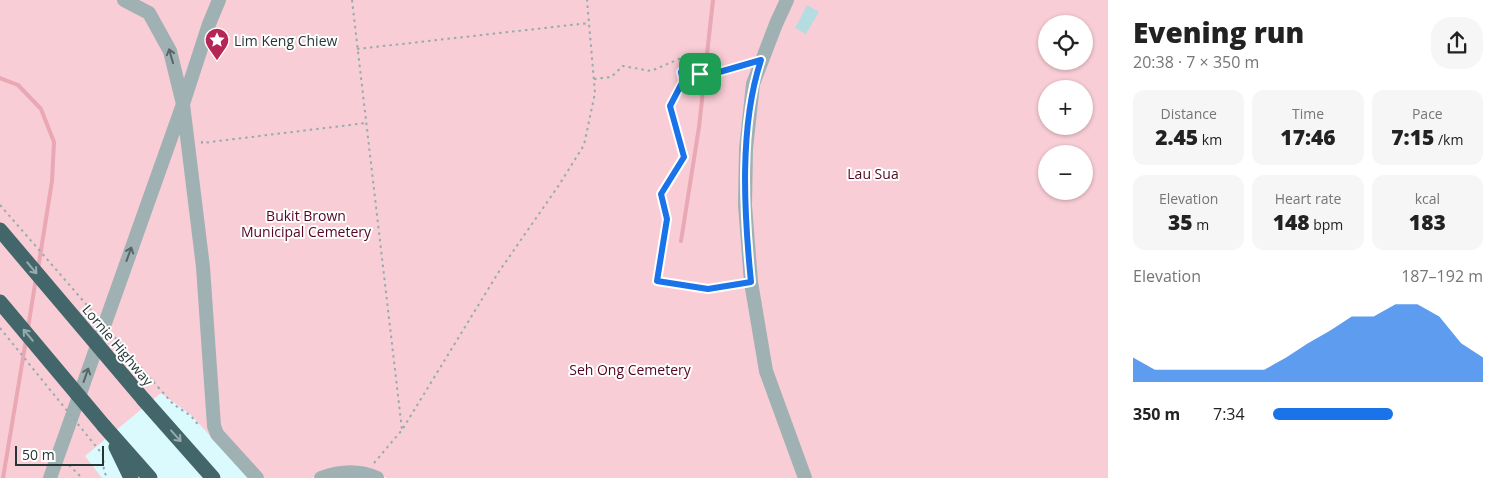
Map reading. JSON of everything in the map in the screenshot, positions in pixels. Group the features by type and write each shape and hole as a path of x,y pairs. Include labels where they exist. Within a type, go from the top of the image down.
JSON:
{"highway":[{"name":"Lornie Highway","path":"0,230 144,400 214,478"},
{"path":"0,302 150,478"},
{"path":"107,429 131,478"}],"lane":[{"path":"124,0 149,14 170,51 183,104 204,267 211,403 214,426 217,434 256,478"},
{"path":"50,478 219,0"},
{"path":"787,0 761,60 753,84 746,150 746,205 751,282 766,371 805,478"},
{"path":"321,478 337,473 371,476"}],"path":[{"path":"352,0 402,430"},
{"path":"371,476 402,430 498,273 559,185 584,145 594,93 587,0"},
{"path":"358,49 589,23"},
{"path":"593,79 611,78 622,66 651,71 686,56 681,72 683,81 670,106 684,157 661,194 667,219 657,281 708,289 751,282"},
{"path":"681,72 709,75 761,60"},
{"path":"198,135 202,143 366,123"},
{"path":"0,205 158,387"},
{"path":"0,328 103,455 104,472 108,478"},
{"path":"58,454 82,478"}],"green space":[{"path":"0,0 1108,0 1108,478 387,478 372,471 320,473 312,478 249,478 191,415 161,393 85,456 102,478 0,478"}],"building":[{"path":"807,5 819,12 806,34 795,28"}],"waterway":[{"path":"681,241 699,127 713,0"},
{"path":"0,78 18,85 41,109 54,142 52,181 38,269"},
{"path":"28,328 36,278"},
{"path":"3,478 26,340"}],"place":[{"name":"Lim Keng Chiew","path":"217,61"}],"route":[{"path":"761,60 753,84 746,150 746,205 751,282 708,289 657,281 667,219 661,194 684,157 670,106 683,81 681,72 700,74 709,75 761,60"}],"park label":[{"name":"Lau Sua","path":"873,173"},
{"name":"Bukit Brown Municipal Cemetery","path":"306,224"},
{"name":"Seh Ong Cemetery","path":"630,369"}]}
